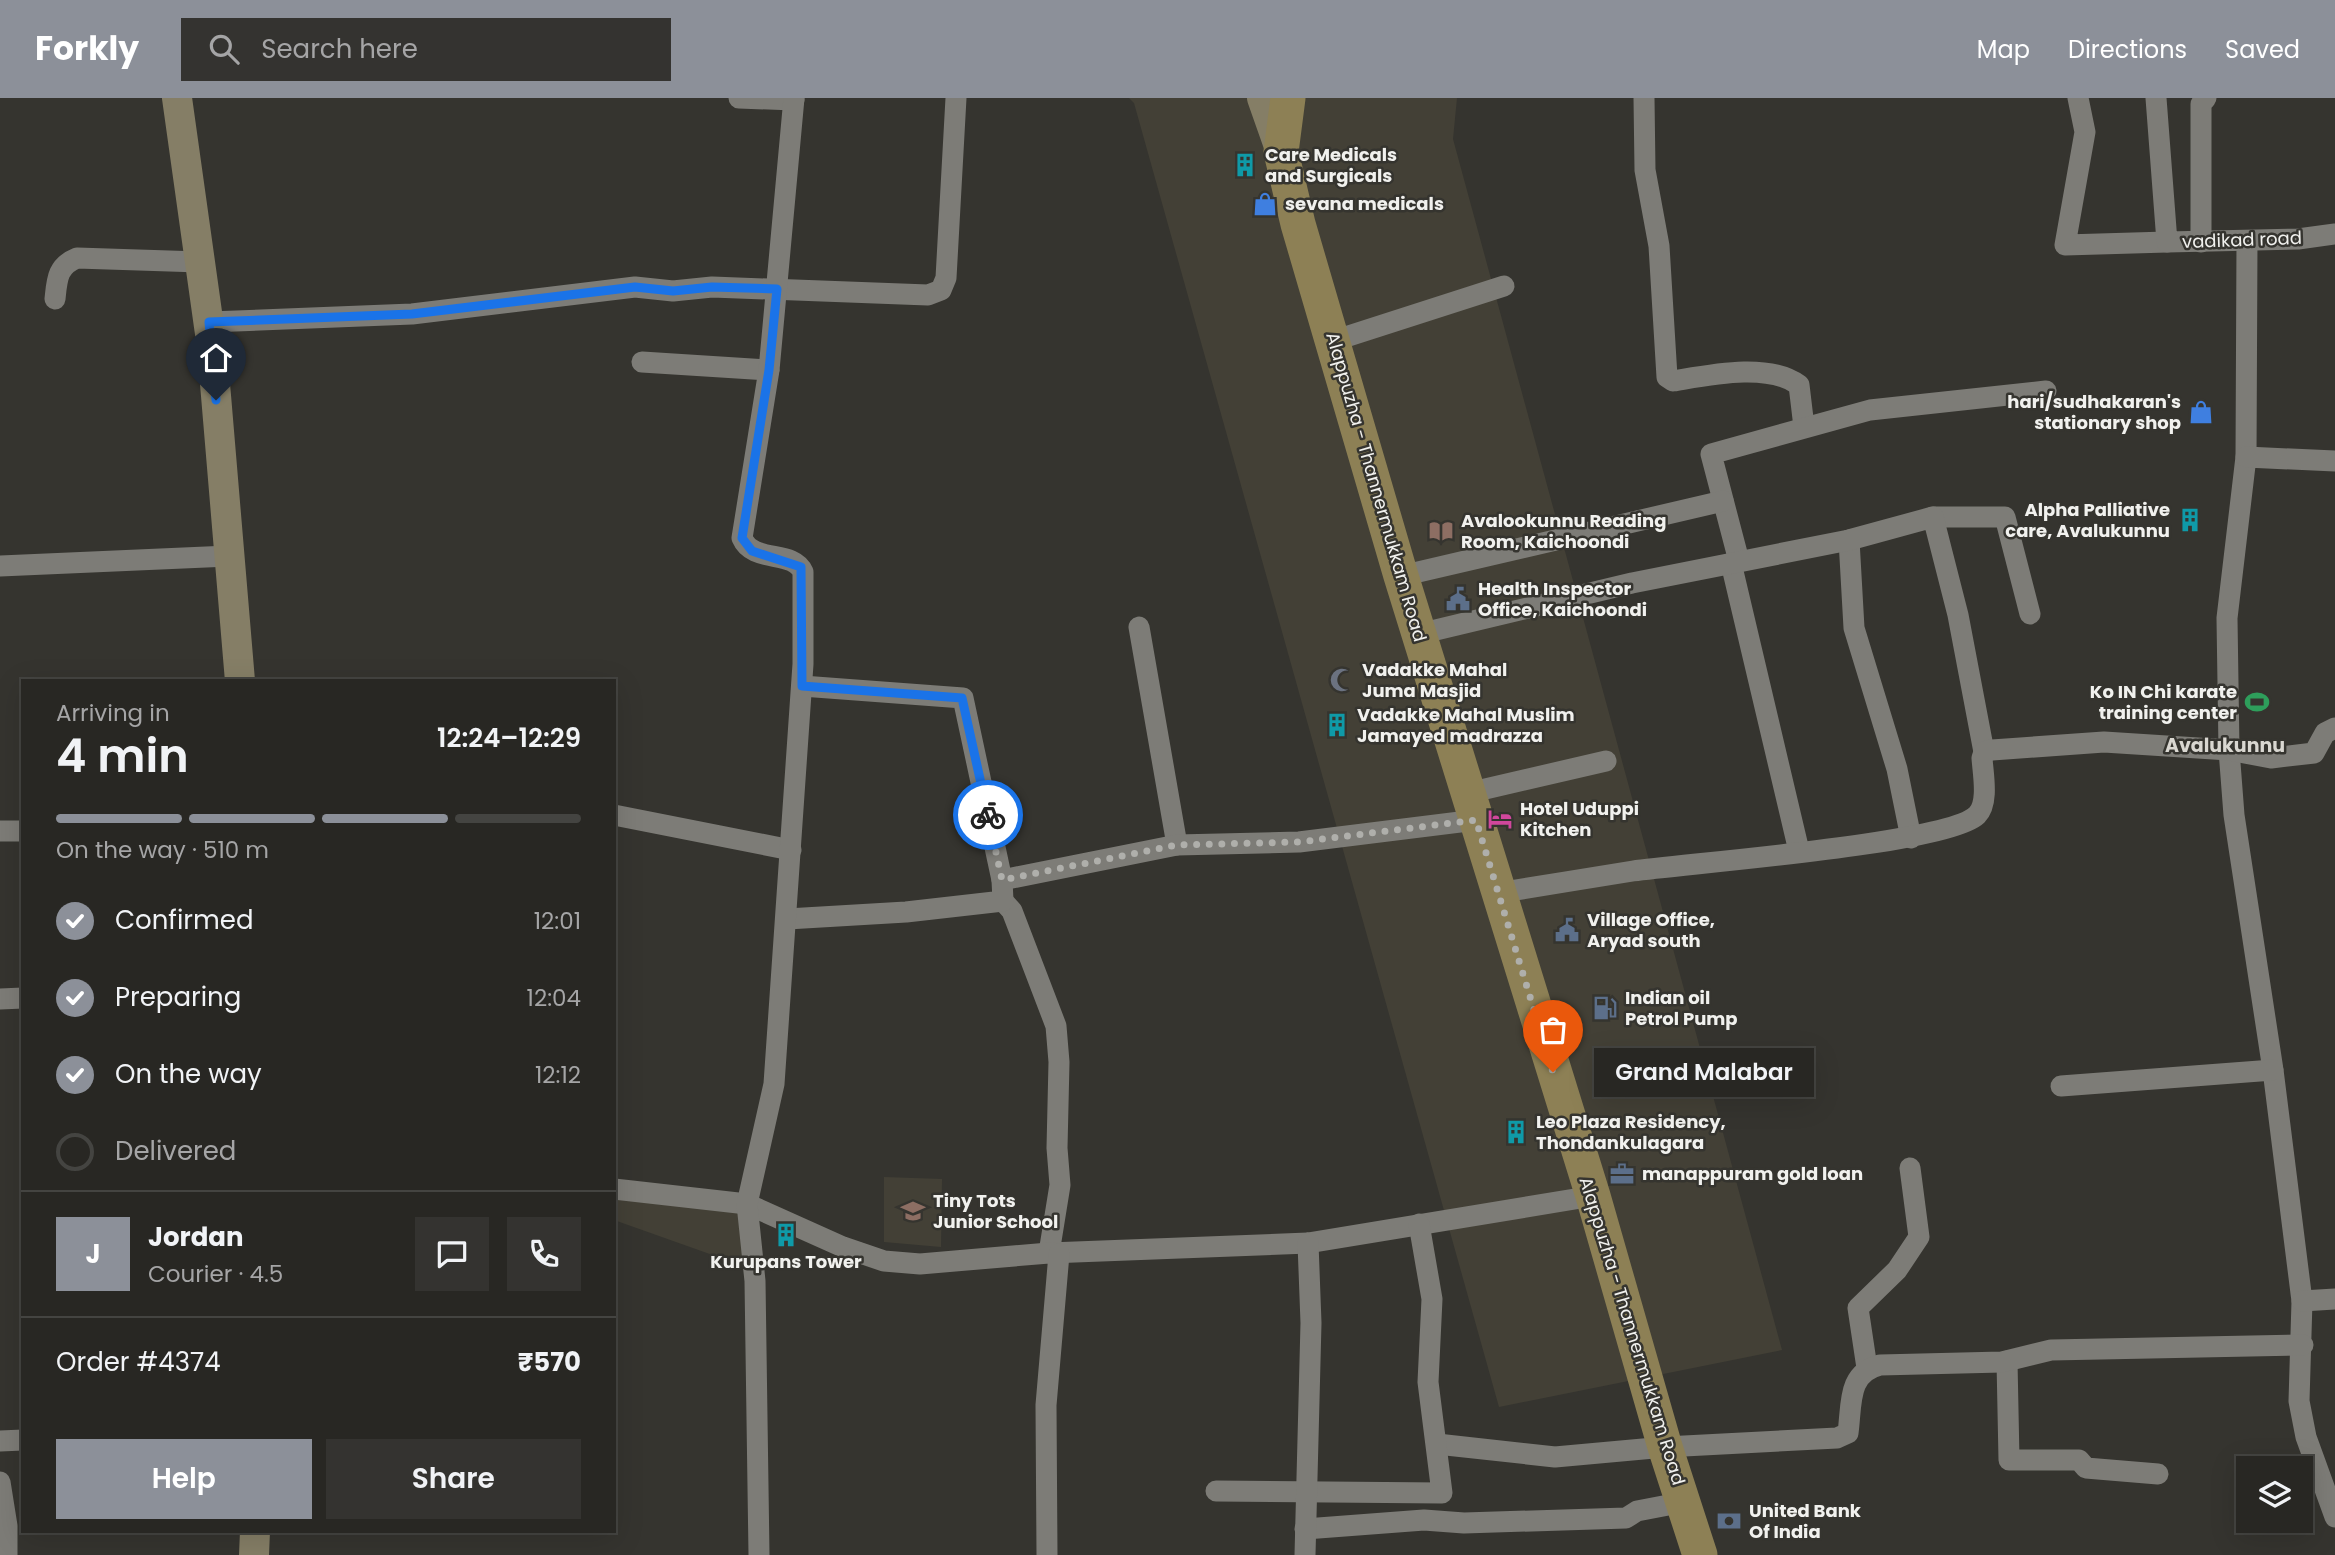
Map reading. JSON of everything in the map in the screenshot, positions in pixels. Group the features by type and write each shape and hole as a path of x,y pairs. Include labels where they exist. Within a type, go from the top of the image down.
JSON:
{"main road":[{"path":"177,98 209,322 240,679"},
{"path":"1262,98 1281,152"},
{"name":"Alappuzha - Thannermukkam Road","path":"1288,98 1281,152 1333,341 1401,576 1593,1196 1665,1447 1700,1555"},
{"path":"254,1555 255,1533"}],"street":[{"path":"739,98 794,99 769,370 742,538 752,551 801,567 802,686 774,1084 747,1204 755,1281 759,1555"},
{"path":"209,322 412,314 635,287 673,291 712,287 928,295 941,290 946,278 956,98"},
{"path":"1644,98 1645,170 1659,246 1667,377 1674,381 1755,373 1790,378 1799,385 1804,427"},
{"path":"2078,98 2085,132 2065,245 2167,242"},
{"name":"vadikad road","path":"2156,98 2167,242 2247,241 2335,234"},
{"path":"2201,242 2201,104 2206,98"},
{"path":"2247,241 2246,457 2227,618 2228,750 2234,815 2273,1070 2302,1301 2303,1345 2299,1401 2306,1437 2335,1517"},
{"path":"55,299 57,276 68,261 78,258 200,262"},
{"path":"1333,341 1504,286"},
{"path":"642,362 769,370"},
{"path":"1800,851 1711,454 1804,427 1888,407 2046,391"},
{"path":"2246,457 2335,461"},
{"path":"1401,576 1723,502"},
{"path":"1419,634 1735,562 1849,540 1933,517 2005,517 2030,614"},
{"path":"1497,893 1634,871 1911,838 1961,824 1976,816 1983,803 1984,752 1958,615 1933,517"},
{"path":"1849,540 1853,628 1897,769 1911,838"},
{"path":"0,566 229,556"},
{"path":"1139,627 1177,845"},
{"path":"802,686 962,698 1003,891 1056,1026 1060,1185 1046,1405 1047,1555"},
{"path":"1984,752 2104,742 2228,750 2271,758 2314,753 2325,733 2335,728"},
{"path":"787,919 906,912 1003,891 1177,845 1299,842 1472,806 1606,761"},
{"path":"616,815 791,850"},
{"path":"0,831 21,831"},
{"path":"0,999 21,998"},
{"path":"2062,1086 2273,1070"},
{"path":"1867,1368 1858,1308 1897,1270 1919,1237 1910,1168"},
{"path":"616,1189 747,1204 843,1247 884,1261 920,1264 1054,1254 1308,1243 1593,1196"},
{"path":"1216,1491 1306,1494 1442,1493 1428,1381 1432,1299 1419,1224"},
{"path":"1305,1555 1311,1323 1308,1243"},
{"path":"2302,1301 2335,1299"},
{"path":"1437,1444 1555,1457 1843,1436 1848,1433 1856,1380 1867,1368 1880,1365 2007,1361 2050,1350 2303,1345"},
{"path":"2007,1361 2008,1460 2079,1461 2086,1468 2158,1474"},
{"path":"0,1441 21,1440"},
{"path":"0,1482 7,1555"},
{"path":"1305,1529 1424,1520 1464,1523 1626,1518 1637,1511 1684,1502"}],"shaded area":[{"path":"1129,98 1457,98 1453,139 1782,1350 1499,1407 1134,103"},
{"name":"Tiny Tots Junior School","path":"884,1177 942,1179 941,1247 884,1242"},
{"path":"616,1187 744,1199 752,1269 616,1221"}],"way so far":[{"path":"988,815 1002,880 1177,845 1299,842 1476,820 1553,1072"}],"place":[{"name":"Care Medicals and Surgicals","path":"1245,165"},
{"name":"sevana medicals","path":"1265,204"},
{"name":"hari/sudhakaran's stationary shop","path":"2201,412"},
{"name":"Alpha Palliative care, Avalukunnu","path":"2190,520"},
{"name":"Avalookunnu Reading Room, Kaichoondi","path":"1441,531"},
{"name":"Health Inspector Office, Kaichoondi","path":"1458,599"},
{"name":"Vadakke Mahal Juma Masjid","path":"1342,680"},
{"name":"Ko IN Chi karate training center","path":"2257,702"},
{"name":"Vadakke Mahal Muslim Jamayed madrazza","path":"1337,725"},
{"name":"Hotel Uduppi Kitchen","path":"1500,819"},
{"name":"Village Office, Aryad south","path":"1567,930"},
{"name":"Indian oil Petrol Pump","path":"1605,1008"},
{"name":"Grand Malabar","path":"1553,1072"},
{"name":"Leo Plaza Residency, Thondankulagara","path":"1516,1132"},
{"name":"manappuram gold loan","path":"1622,1174"},
{"name":"Tiny Tots Junior School","path":"913,1211"},
{"name":"Kurupans Tower","path":"786,1235"},
{"name":"United Bank Of India","path":"1729,1521"}],"district":[{"name":"Avalukunnu","path":"2225,745"}],"route":[{"path":"216,400 209,322 412,314 483,304 581,296 635,287 673,291 712,287 777,289 769,370 742,538 752,551 801,567 802,686 962,698 988,815"}]}
